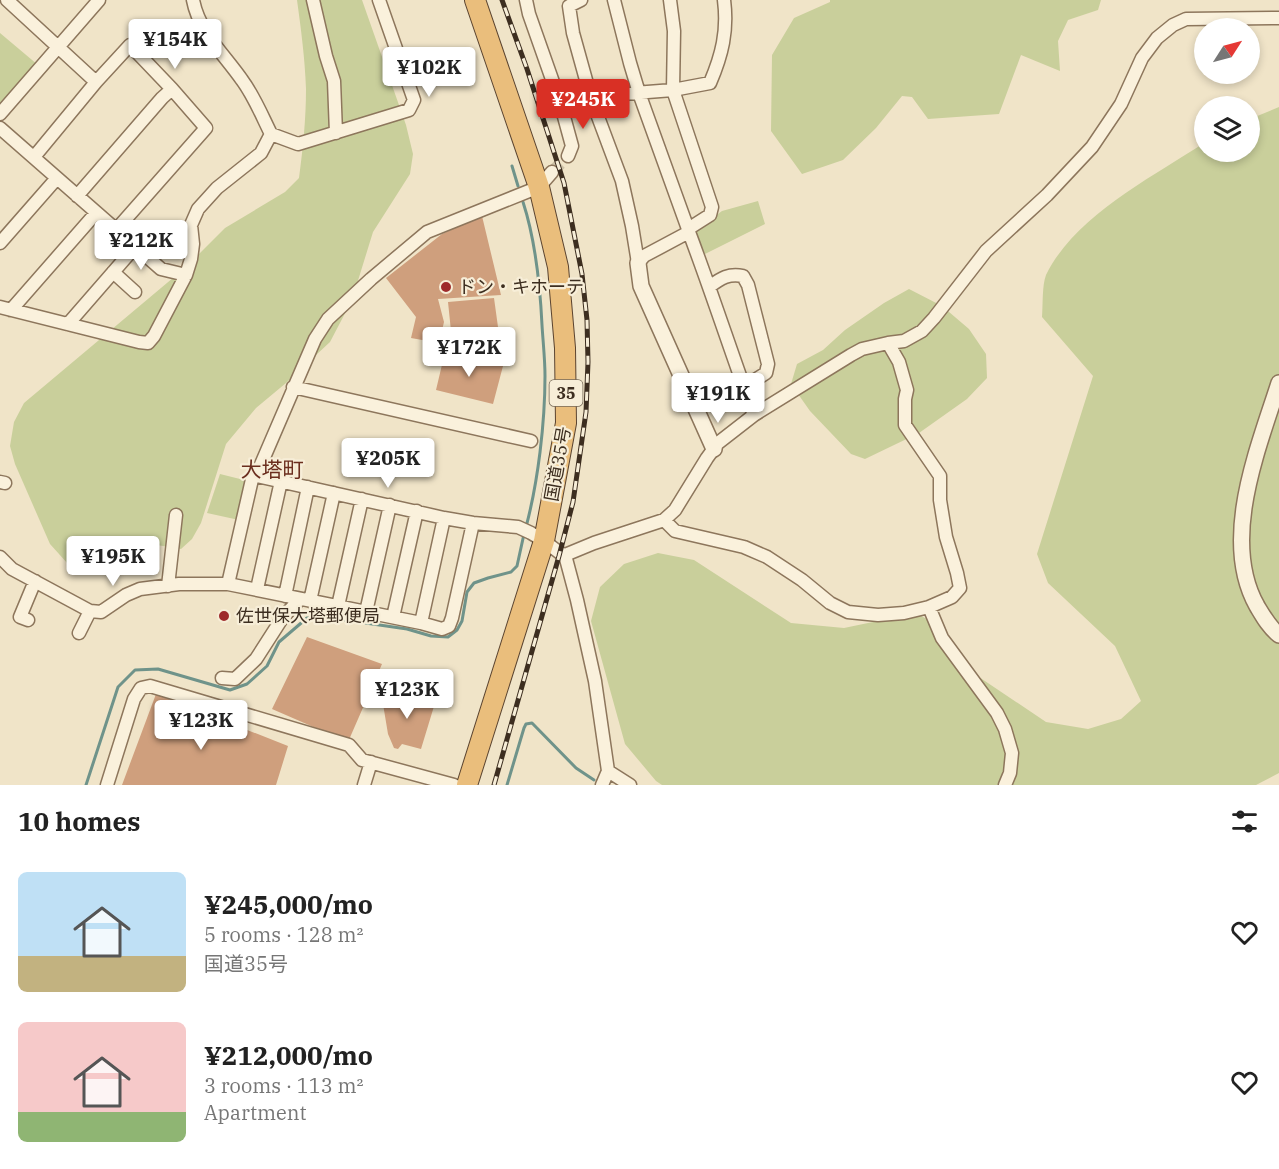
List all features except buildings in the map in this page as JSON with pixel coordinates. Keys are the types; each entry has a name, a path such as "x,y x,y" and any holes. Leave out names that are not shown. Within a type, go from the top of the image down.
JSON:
{"highway":[{"name":"国道35号","path":"467,785 537,537 566,423 566,359 558,267 545,179 475,0"}],"street":[{"path":"7,0 96,82"},
{"path":"0,114 99,0"},
{"path":"193,0 196,13 207,35 244,82 272,134 298,144 409,110 414,100 379,0"},
{"path":"314,0 334,81 336,133"},
{"path":"526,0 572,146 568,156"},
{"path":"581,0 567,3 573,33 591,98 622,181 632,226 641,286 714,449"},
{"path":"614,0 639,93 754,415"},
{"path":"638,263 645,256 710,215 712,207 673,90 674,31 670,0"},
{"path":"560,102 673,90 710,83 718,63 726,25 724,0"},
{"path":"255,476 444,518 518,527 565,555 664,520 675,510 718,443 754,415 862,349 904,341 922,331 986,251 1047,195 1092,147 1120,104 1142,58 1157,38 1173,25 1186,19 1279,18"},
{"path":"33,157 130,45 206,128 116,230"},
{"path":"77,196 172,89"},
{"path":"0,145 4,132 161,269 186,276"},
{"path":"96,213 6,309 148,343 186,276 193,244 191,225 198,209 217,188 261,153 272,134"},
{"path":"0,243 57,178"},
{"path":"228,584 253,475 255,476 315,339 328,319 427,232 545,179"},
{"path":"68,324 135,247"},
{"path":"113,272 135,292"},
{"path":"709,287 718,280 733,274 743,276 748,285 768,364 766,373 744,387"},
{"path":"664,520 675,531 744,548 767,557 815,589 830,603 848,612 904,613 929,607 952,597 960,588 946,537 940,501 940,476 904,425 907,390 899,362 888,343"},
{"path":"1279,383 1256,457 1242,514 1241,537 1246,582 1262,614 1274,631 1279,634"},
{"path":"293,387 531,441"},
{"path":"257,589 281,481"},
{"path":"285,596 308,487"},
{"path":"222,678 235,679 246,670 263,650 283,617 305,600 334,493"},
{"path":"338,606 362,499"},
{"path":"366,612 390,505"},
{"path":"393,617 417,511"},
{"path":"168,586 176,514"},
{"path":"421,623 444,518"},
{"path":"3,564 90,611 100,612 140,589 179,584 228,584 442,628 449,626 452,618 473,523"},
{"path":"565,555 595,681 608,771 602,785"},
{"path":"21,617 35,582"},
{"path":"929,607 942,638 997,713 1005,729 1011,753 1010,773 1005,785"},
{"path":"79,633 90,611"},
{"path":"107,785 134,699 141,688 150,686 349,745 362,760 454,785"},
{"path":"364,785 371,762"},
{"path":"608,771 630,785"}],"green space":[{"path":"297,0 362,0 406,125 413,154 410,174 373,232 352,300 330,342 256,408 226,444 201,523 192,539 181,549 121,539 100,553 83,561 68,564 50,544 15,464 10,446 14,422 24,403 186,267 225,228 285,192 299,178 306,89"},
{"path":"830,0 1101,0 1098,10 1068,20 1058,41 1060,71 1021,55 999,114 928,119 912,97 902,96 876,128 843,160 802,174 771,131 772,55 794,18"},
{"path":"0,33 38,65 0,107"},
{"path":"1279,107 1279,773 1256,785 662,785 656,781 625,744 591,621 600,587 624,564 658,553 694,560 791,623 844,628 916,613 941,627 976,675 1046,722 1088,729 1121,719 1141,701 1115,646 1048,583 1037,554 1093,376 1042,317 1045,279 1059,254 1095,217 1139,184 1194,149 1194,162 1260,162 1260,115"},
{"path":"758,201 765,224 705,254 695,231 722,211"},
{"path":"909,289 942,306 969,329 986,354 987,378 967,399 919,433 865,459 851,454 810,411 791,384 797,364 823,350 845,330"},
{"path":"220,474 248,481 239,520 207,513"}],"waterway":[{"path":"512,166 518,186"},
{"path":"523,202 537,263 545,376 540,452 526,527"},
{"path":"86,785 118,687 135,670 158,669 230,690 247,684 267,666 279,642 307,618 331,618 448,637 457,630 462,621 467,592 474,583 511,572 517,566 524,534"},
{"path":"507,785 524,728 526,724 532,723 576,768 594,780"}],"tunnel":[{"path":"552,172 568,156"}],"railway":[{"path":"494,785 573,502 586,412 588,362 587,320 582,274 564,183 502,0"}],"place":[{"name":"ドン・キホーテ","path":"446,287"},
{"name":"佐世保大塔郵便局","path":"224,616"}],"district":[{"name":"大塔町","path":"272,470"}]}
